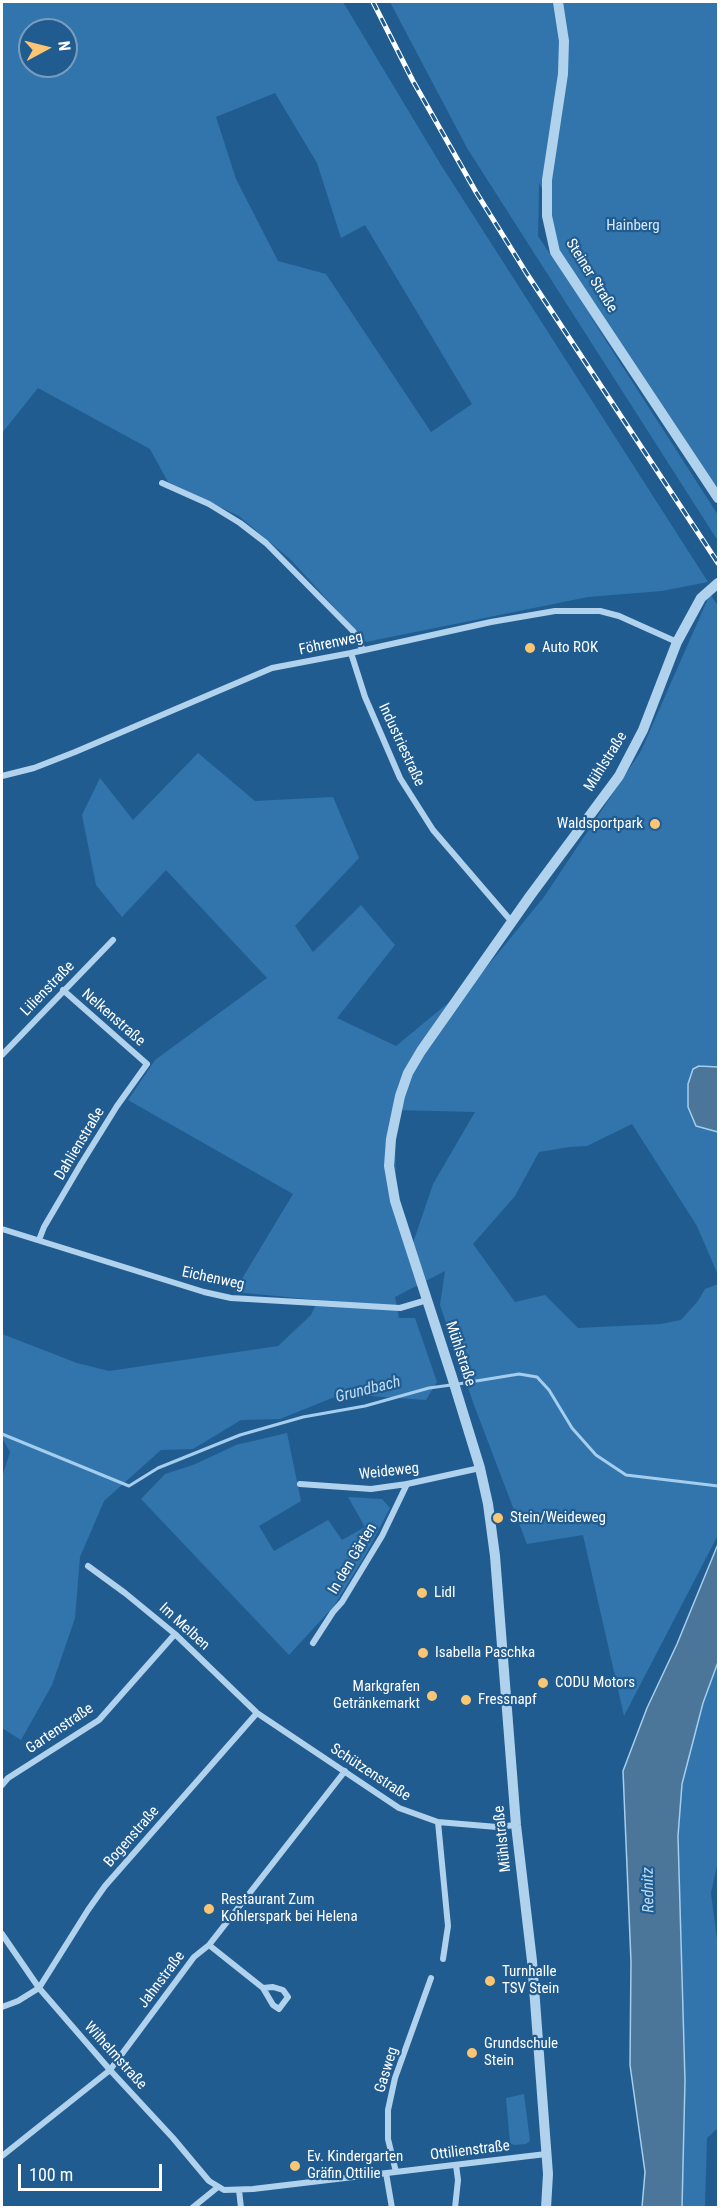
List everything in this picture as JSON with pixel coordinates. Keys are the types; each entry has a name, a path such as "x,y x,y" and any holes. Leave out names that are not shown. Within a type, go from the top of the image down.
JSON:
{"street":[{"name":"Steiner Straße","path":"558,2 564,41 564,74 547,180 547,216 555,252 718,498"},
{"path":"162,483 209,504 240,523 266,543 353,632 363,650"},
{"name":"Mühlstraße","path":"546,2208 548,2183 532,1961 516,1825 495,1556 488,1504 480,1468 453,1380 394,1201 389,1166 391,1139 400,1096 408,1073 421,1050 619,776 643,730 677,642 701,598 718,583"},
{"name":"Föhrenweg","path":"2,776 34,768 65,756 272,668 491,622 555,611 600,611 619,616 677,642"},
{"name":"Industriestraße","path":"351,653 365,697 400,778 432,830 512,922"},
{"name":"Lilienstraße","path":"2,1055 113,940"},
{"name":"Nelkenstraße","path":"63,990 147,1064"},
{"name":"Dahlienstraße","path":"39,1240 44,1227 81,1164 117,1106 147,1064"},
{"name":"Eichenweg","path":"2,1229 204,1292 231,1298 400,1308 427,1300"},
{"name":"Weideweg","path":"300,1484 371,1489 407,1484 480,1468"},
{"name":"In den Gärten","path":"313,1643 342,1602 378,1542 407,1484"},
{"name":"Im Melben","path":"88,1566 175,1634 257,1713"},
{"name":"Gartenstraße","path":"2,1785 8,1778 99,1720 175,1634"},
{"name":"Schützenstraße","path":"257,1713 399,1808 438,1822 497,1827 516,1825"},
{"name":"Bogenstraße","path":"39,1988 105,1886 257,1713"},
{"name":"Jahnstraße","path":"2,2156 110,2070 194,1957 209,1945 345,1771"},
{"path":"438,1822 448,1926 443,1959"},
{"name":"Wilhelmstraße","path":"2,1935 39,1988 209,2181 218,2187"},
{"path":"209,1945 263,1988"},
{"name":"Gasweg","path":"396,2172 388,2139 388,2110 395,2078 431,1978"},
{"path":"2,2007 18,2001 39,1988"},
{"name":"Ottilienstraße","path":"218,2187 230,2191 546,2154"},
{"path":"455,2208 458,2180 456,2165"},
{"path":"386,2173 392,2208"},
{"path":"192,2208 218,2187"},
{"path":"239,2190 241,2208"}],"green space":[{"path":"2,2 343,2 441,165 708,582 662,591 588,597 366,642 291,560 239,516 168,482 150,449 38,388 2,433","holes":["275,93 317,163 341,238 365,225 472,404 431,432 326,274 278,261 236,179 216,117"]},
{"name":"Hainberg","path":"390,2 718,2 718,503 586,310 718,515 718,541 467,148","holes":["539,183 550,204 546,224 550,254 538,236"]},
{"path":"710,594 718,606 718,1067 699,1066 688,1084 688,1107 696,1126 718,1132 718,1275 697,1226 632,1124 587,1146 539,1152 515,1196 473,1244 515,1302 545,1295 578,1328 661,1324 681,1320 698,1301 705,1289 718,1284 718,1535 624,1716 583,1535 527,1544 474,1405 440,1305 445,1271 395,1297 399,1318 415,1318 437,1382 426,1400 342,1394 280,1419 241,1420 193,1449 161,1450 104,1501 80,1557 75,1618 52,1685 21,1740 2,1728 2,1477 10,1452 2,1438 2,1334 77,1363 109,1371 278,1346 311,1315 318,1300 234,1292 293,1194 128,1100 155,1060 267,978 166,870 122,917 96,885 82,815 100,778 133,820 198,753 255,801 333,797 359,858 295,926 313,952 361,905 395,945 337,1018 396,1046 476,980 544,897 641,751","holes":["395,1110 475,1112 433,1184 413,1243 396,1198"]},
{"path":"287,1433 301,1501 259,1526 274,1551 328,1520 342,1540 365,1527 348,1497 382,1499 390,1508 366,1554 334,1606 289,1655 141,1499 165,1474 193,1465 236,1445"},
{"path":"718,1662 718,1861 711,1893 718,1947 718,2128 707,2138 705,2207 682,2207 685,2081 678,1836 682,1784 703,1703"},
{"path":"524,2094 530,2141 526,2144 514,2145 510,2143 506,2098"}],"water":[{"path":"699,1066 718,1067 718,1132 696,1126 688,1107 688,1084 693,1069"},
{"name":"Rednitz","path":"718,1544 718,1662 703,1703 682,1784 678,1836 685,2081 682,2207 642,2207 645,2172 630,2065 631,1962 623,1771 647,1708 677,1644"}],"waterway":[{"name":"Grundbach","path":"458,1384 519,1374 537,1377 549,1390 572,1428 596,1455 626,1475 718,1486"},
{"name":"Grundbach","path":"2,1434 129,1486 158,1468 240,1435 303,1417 365,1406 429,1388 451,1385"}],"railway":[{"path":"373,2 413,81 476,192 527,274 718,563"}],"place":[{"name":"Auto ROK","path":"530,648"},
{"name":"Waldsportpark","path":"655,824"},
{"name":"Stein/Weideweg","path":"498,1518"},
{"name":"Lidl","path":"422,1593"},
{"name":"Isabella Paschka","path":"423,1653"},
{"name":"CODU Motors","path":"543,1683"},
{"name":"Markgrafen Getränkemarkt","path":"432,1696"},
{"name":"Fressnapf","path":"466,1700"},
{"name":"Restaurant Zum Kohlerspark bei Helena","path":"209,1909"},
{"name":"Turnhalle TSV Stein","path":"490,1981"},
{"name":"Grundschule Stein","path":"472,2053"},
{"name":"Ev. Kindergarten Gräfin Ottilie","path":"295,2166"}]}
